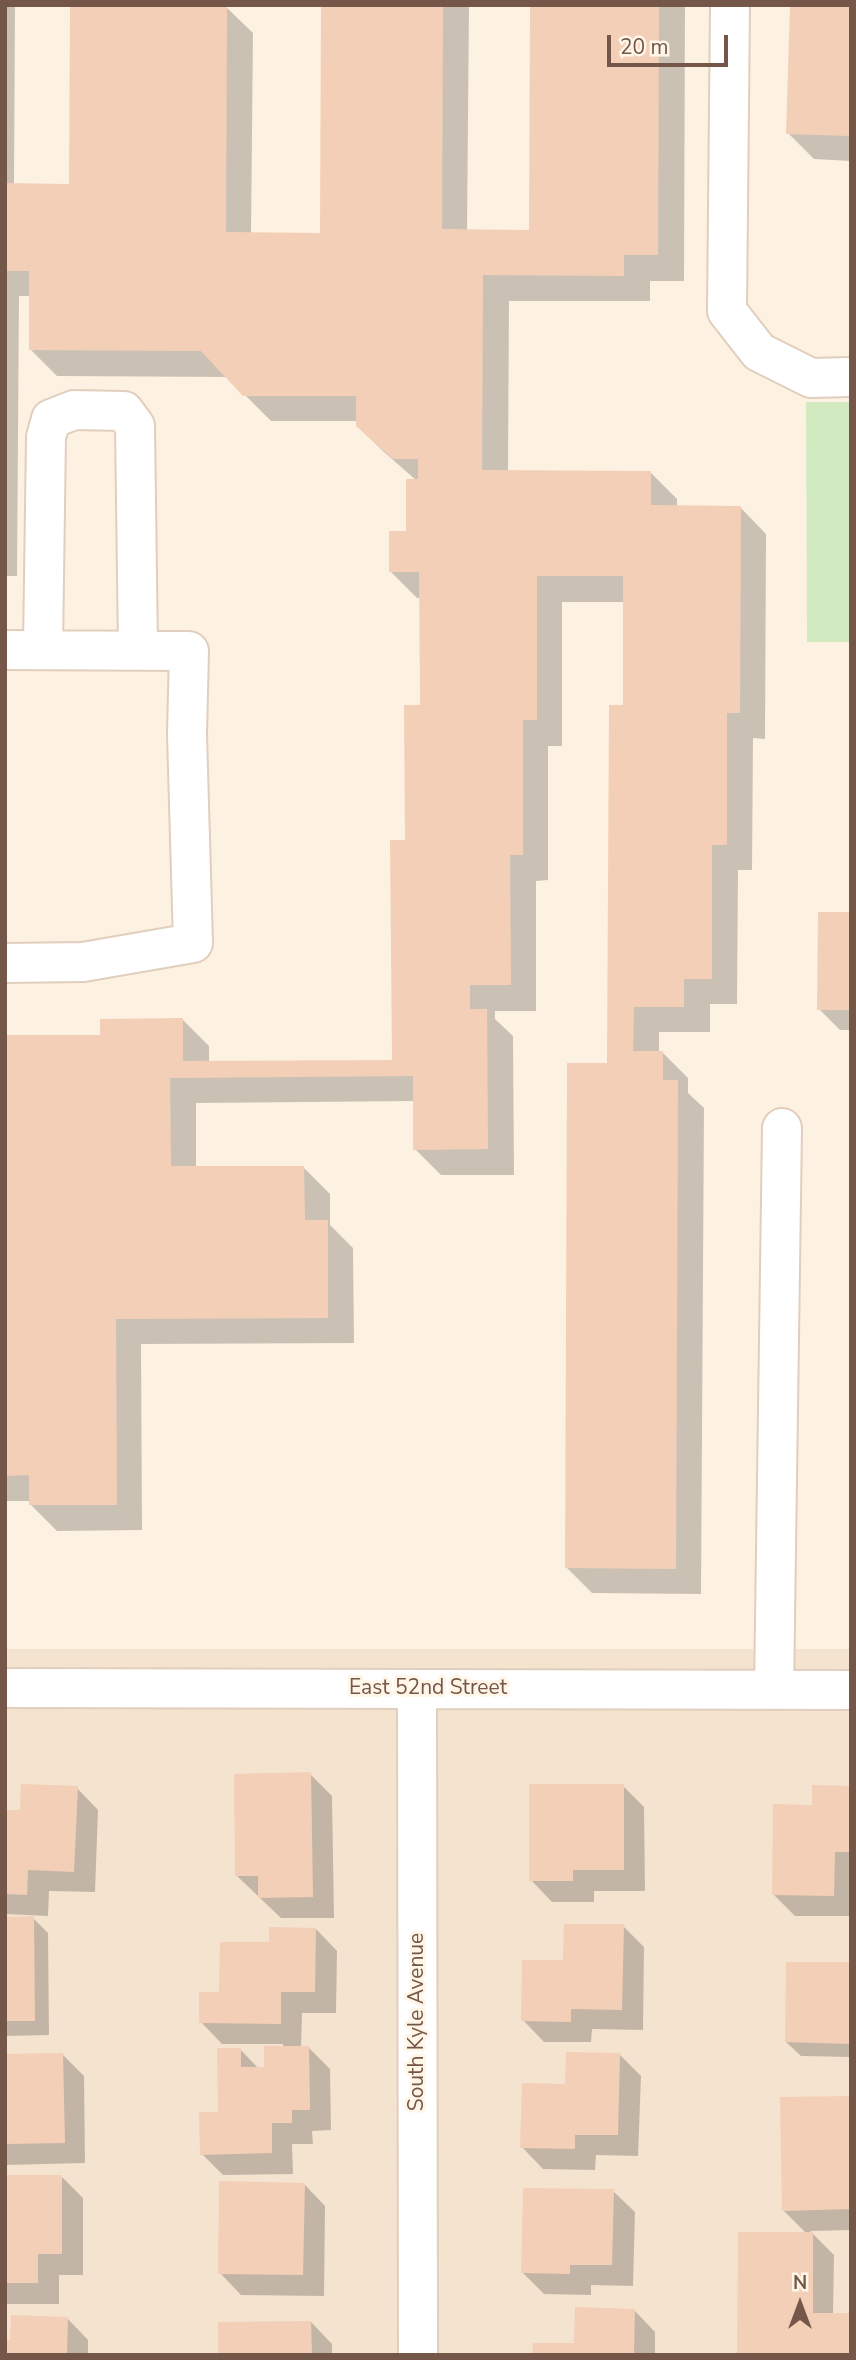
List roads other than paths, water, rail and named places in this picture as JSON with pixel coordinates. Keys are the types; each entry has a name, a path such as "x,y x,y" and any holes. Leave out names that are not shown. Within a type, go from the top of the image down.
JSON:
{"street":[{"path":"730,5 727,311 759,352 811,379 851,377"},
{"path":"43,649 46,437 51,419 74,410 124,411 135,426 138,650"},
{"path":"5,650 189,651 187,734 193,943 83,962 5,963"},
{"path":"775,1690 782,1128"},
{"name":"East 52nd Street","path":"5,1688 851,1690"},
{"name":"South Kyle Avenue","path":"417,1689 418,2355"}]}
